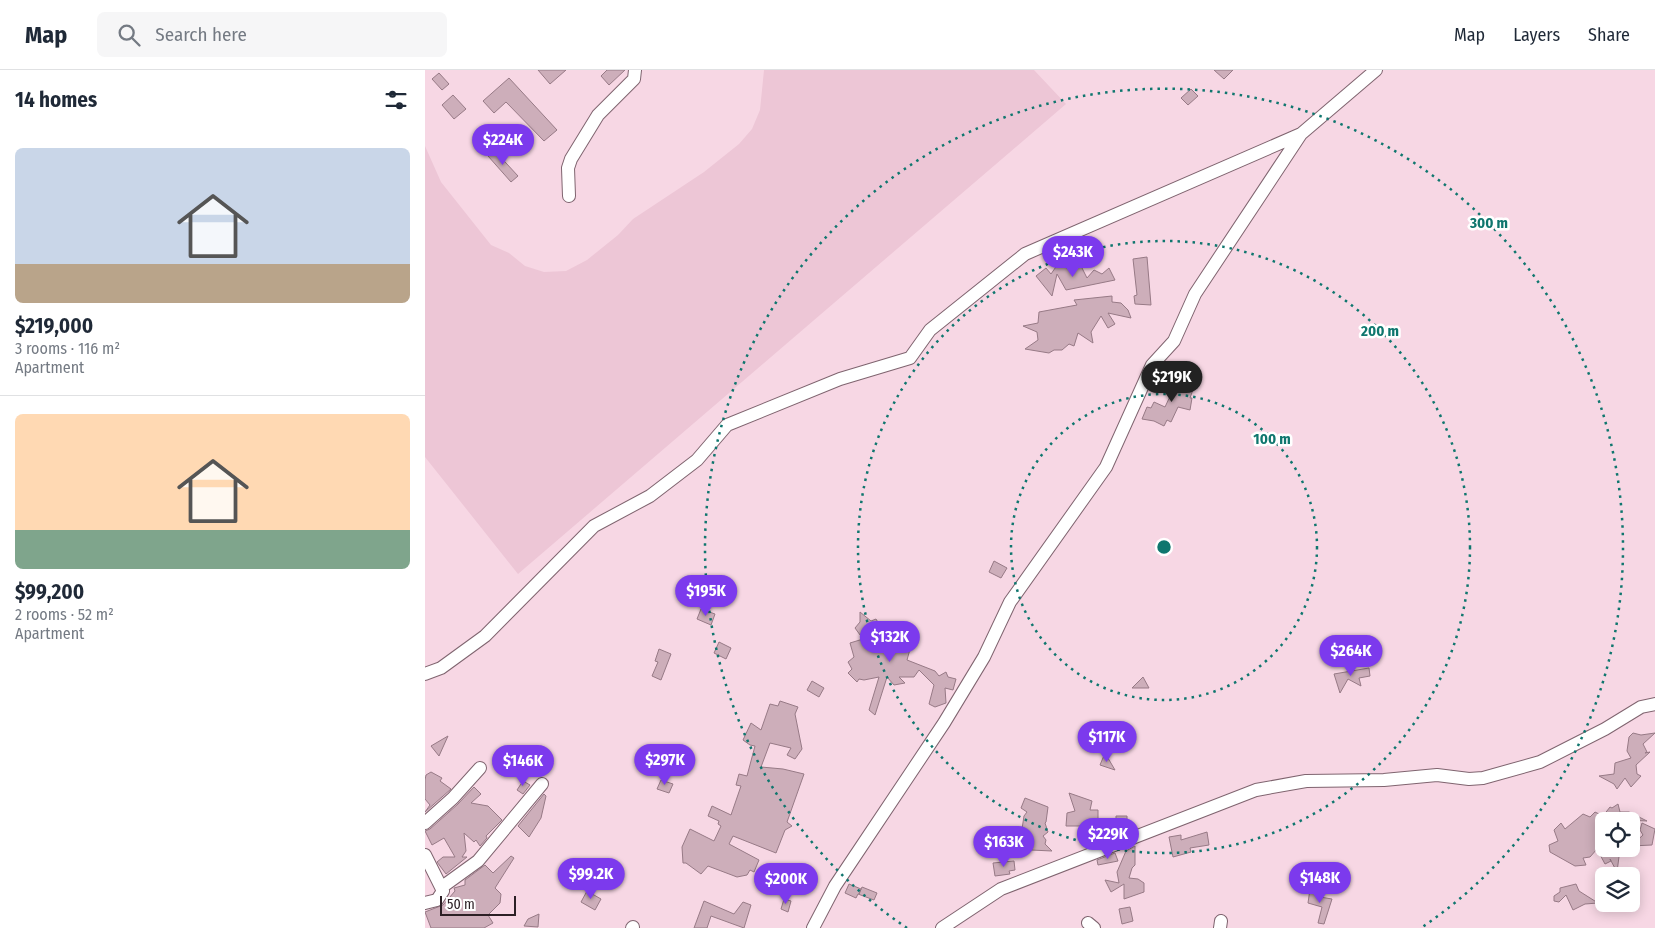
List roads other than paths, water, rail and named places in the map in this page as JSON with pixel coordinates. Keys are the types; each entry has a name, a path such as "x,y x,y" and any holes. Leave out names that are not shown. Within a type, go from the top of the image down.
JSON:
{"street":[{"path":"569,196 568,168 571,159 598,115 634,79 635,70"},
{"path":"813,928 835,886 944,723 985,657 1010,602 1106,467 1152,365 1174,341 1195,294 1301,134 1376,70"},
{"path":"425,674 441,668 485,636 594,526 650,496 697,460 727,425 840,379 911,358 930,330 1025,254 1301,134"},
{"path":"942,928 1001,889 1256,790 1306,781 1383,780 1437,775 1469,779 1483,778 1540,762 1605,729 1641,707 1655,704"},
{"path":"425,823 453,798 481,768"},
{"path":"441,887 478,861 542,784"},
{"path":"425,855 443,890 437,900 425,903"}]}
